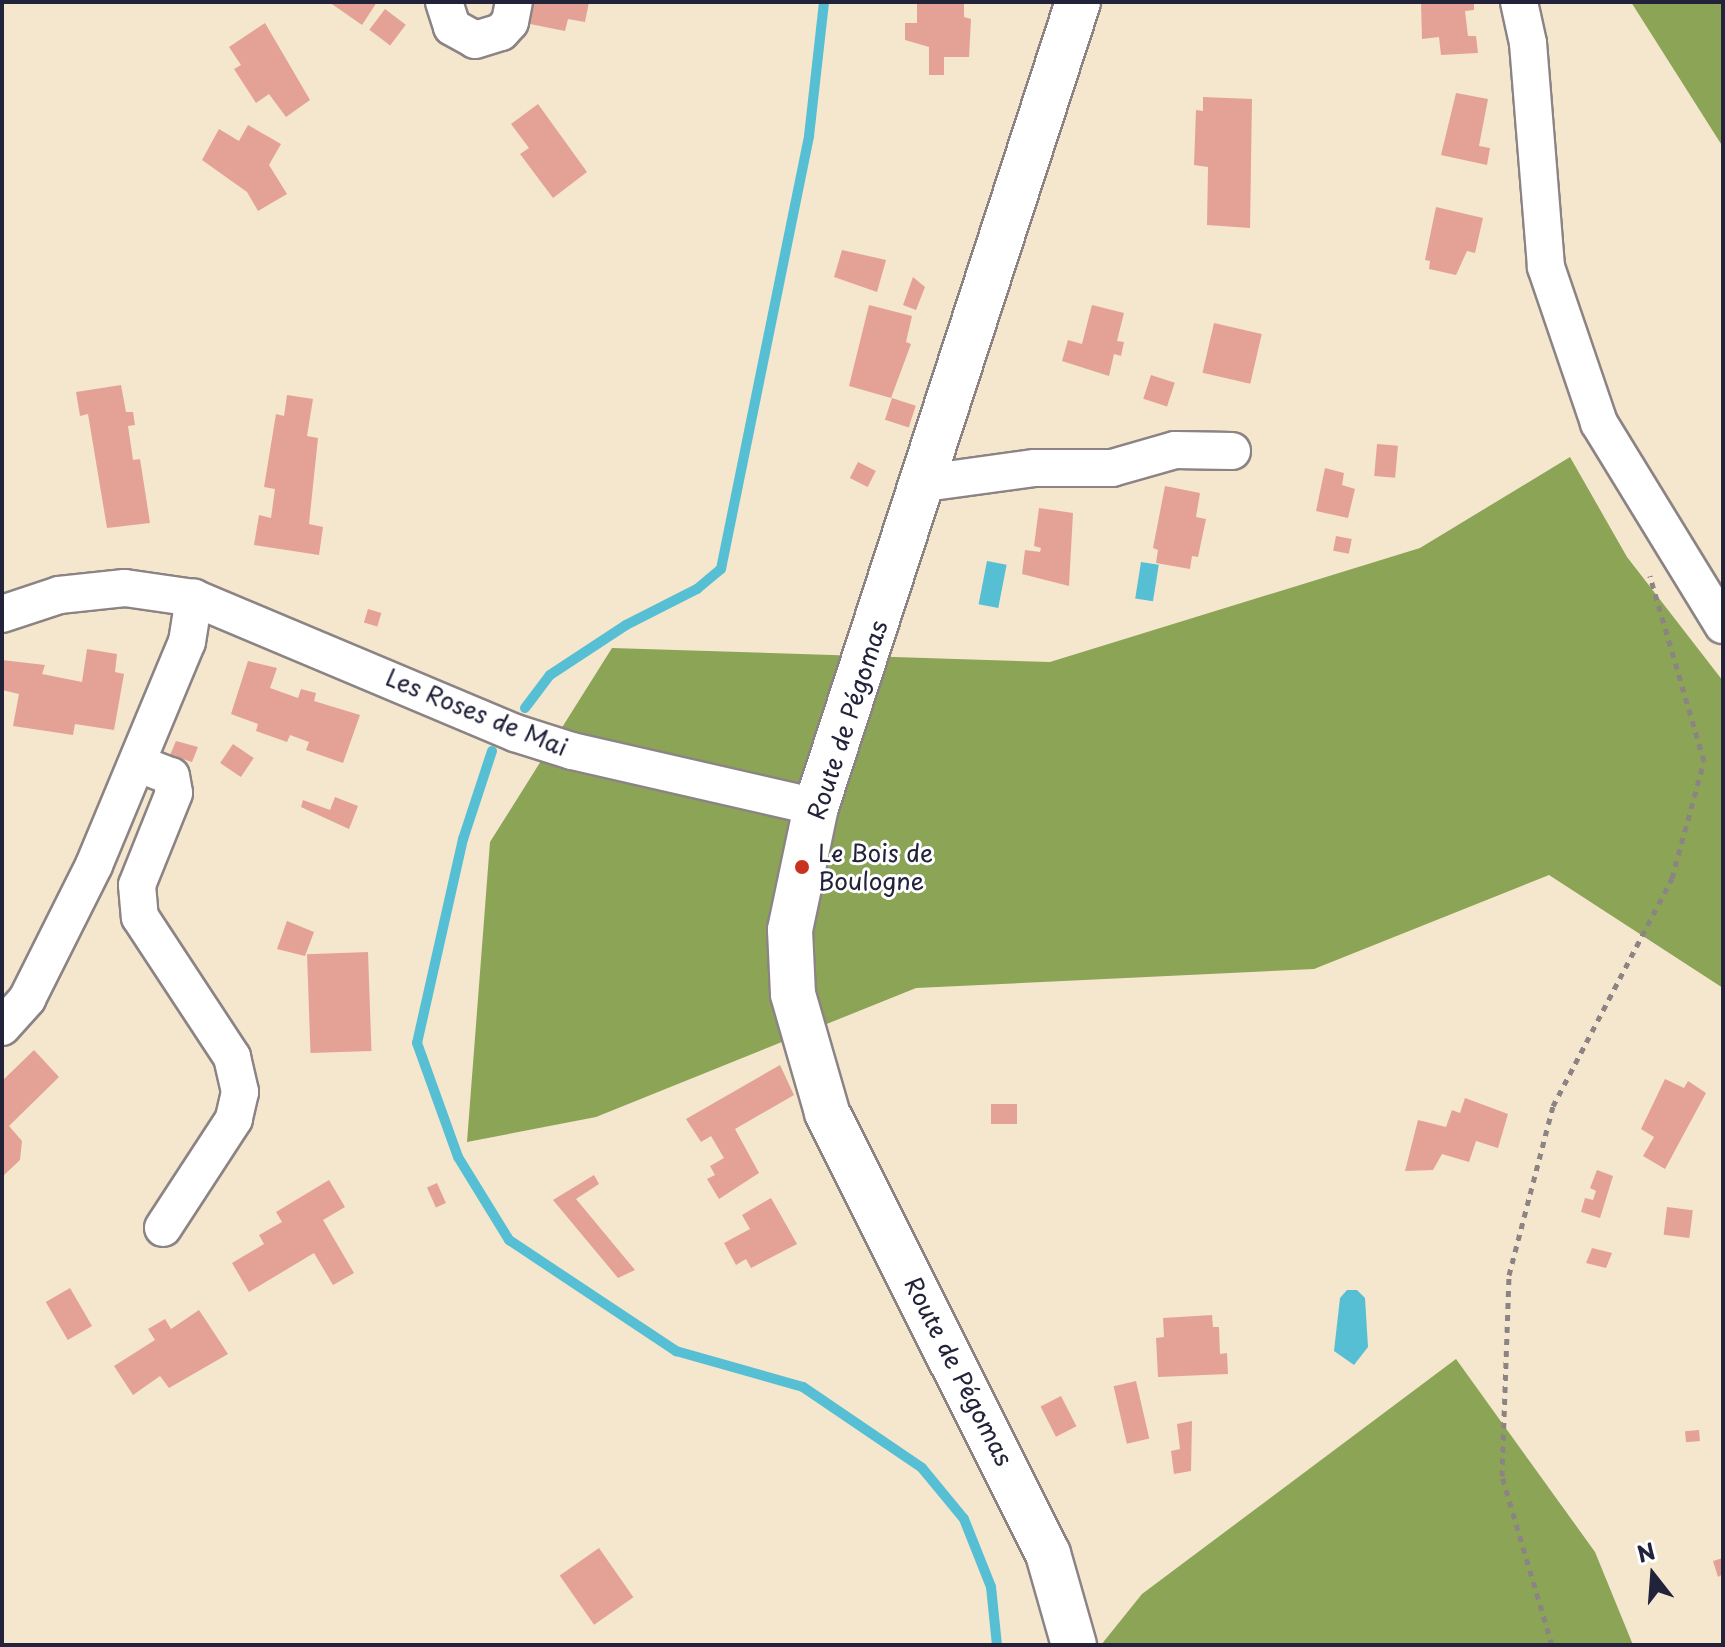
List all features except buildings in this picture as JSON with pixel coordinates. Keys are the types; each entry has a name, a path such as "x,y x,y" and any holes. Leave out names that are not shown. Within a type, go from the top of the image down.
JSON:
{"main road":[{"name":"Route de Pégomas","path":"1074,1645 1048,1554 827,1112 793,994 790,930 816,807 925,483 1078,2"}],"street":[{"path":"444,2 452,27 475,40 501,32 510,22 514,2"},
{"path":"1519,2 1528,43 1546,267 1599,423 1723,625"},
{"path":"925,483 1035,468 1112,468 1175,450 1232,451"},
{"name":"Les Roses de Mai","path":"2,614 59,595 125,588 194,598 515,733 572,751 816,807"},
{"path":"2,1027 27,999 139,764 187,642 194,598"},
{"path":"139,764 171,776 174,793 137,885 140,917 232,1057 240,1092 234,1119 163,1228"}],"path":[{"path":"1552,1645 1502,1476 1509,1275 1553,1106 1672,878 1704,761 1647,567"}],"green space":[{"path":"1631,2 1723,2 1723,147"},
{"path":"1570,457 1627,557 1723,681 1723,988 1549,875 1314,969 916,988 596,1117 467,1142 490,842 612,648 1050,662 1420,548"},
{"path":"1456,1359 1595,1552 1633,1645 1101,1645 1142,1594"}],"water":[{"path":"987,561 1007,565 998,608 979,604"},
{"path":"1141,562 1159,565 1153,601 1135,599"},
{"path":"1347,1290 1357,1290 1365,1298 1368,1347 1354,1365 1334,1351 1340,1298"}],"waterway":[{"path":"525,708 550,675 626,625 697,589 721,569 809,136 824,2"},
{"path":"492,751 463,839 417,1043 458,1157 509,1240 676,1351 803,1387 922,1468 964,1519 991,1587 997,1645"}],"place":[{"name":"Le Bois de Boulogne","path":"802,867"}]}
